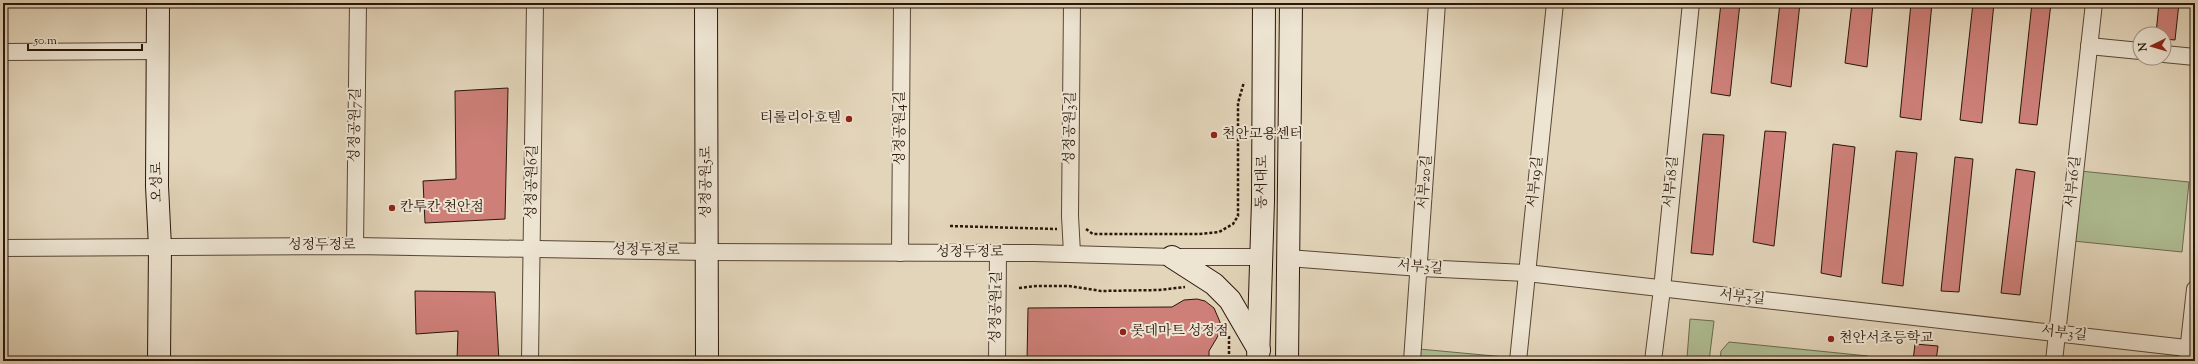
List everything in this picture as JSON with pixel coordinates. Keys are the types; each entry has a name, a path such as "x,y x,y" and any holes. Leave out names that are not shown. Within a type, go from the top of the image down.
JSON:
{"street":[{"name":"오성로","path":"158,3 157,186 160,247 159,361"},
{"name":"성정공원7길","path":"355,246 358,3"},
{"name":"성정공원6길","path":"530,361 535,3"},
{"name":"성정공원5로","path":"706,3 707,361"},
{"name":"성정공원4길","path":"900,253 902,3"},
{"name":"성정공원3길","path":"1072,3 1070,216 1072,254"},
{"name":"동서대로","path":"1259,355 1262,257 1264,3"},
{"name":"동서대로","path":"1287,361 1291,3"},
{"name":"서부20길","path":"1412,361 1420,268 1437,3"},
{"name":"서부19길","path":"1518,361 1554,3"},
{"name":"서부16길","path":"2054,361 2094,3"},
{"name":"서부18길","path":"1653,361 1662,289 1688,4"},
{"path":"2089,46 2132,50"},
{"path":"3,52 158,51"},
{"path":"2172,55 2195,57"},
{"name":"성정두정로","path":"3,248 355,246 707,252 1072,254 1288,258"},
{"name":"성정공원1길","path":"997,361 998,254"},
{"path":"1172,257 1214,284 1230,300 1259,355"},
{"name":"서부3길","path":"1288,258 1420,268 1527,273 2057,333 2190,353"},
{"path":"2190,353 2195,289"}],"path":[{"path":"1093,234 1200,234 1219,232 1233,224 1238,216 1238,103 1246,74"},
{"path":"950,226 1057,229 1059,226"},
{"path":"1019,288 1036,286 1069,286 1101,291 1189,287"},
{"path":"1229,334 1229,361"}],"green space":[{"path":"2080,171 2189,182 2182,252 2073,241"},
{"path":"1690,319 1714,321 1709,361 1687,358"},
{"path":"1729,342 1868,356 1872,361 1720,361 1721,351"},
{"path":"1419,349 1505,357 1505,361 1418,361"}],"building":[{"path":"1721,3 1740,3 1730,96 1711,93"},
{"path":"1780,3 1800,3 1791,87 1771,83"},
{"path":"1852,3 1873,3 1867,67 1845,63"},
{"path":"1911,3 1932,3 1921,120 1900,117"},
{"path":"1973,3 1994,3 1982,123 1960,120"},
{"path":"2032,3 2051,3 2037,125 2019,123"},
{"path":"2159,3 2179,3 2175,40 2172,40 2172,26 2157,26"},
{"path":"508,88 505,219 425,223 423,181 456,179 455,91"},
{"path":"1765,131 1786,132 1774,246 1753,242"},
{"path":"1703,134 1724,135 1713,255 1691,253"},
{"path":"1833,144 1855,147 1841,277 1821,273"},
{"path":"1896,151 1917,153 1903,286 1882,283"},
{"path":"1955,157 1973,159 1959,292 1941,291"},
{"path":"2016,169 2035,172 2020,295 2001,293"},
{"path":"415,291 495,292 499,361 457,361 458,331 416,334"},
{"name":"롯데마트 성정점","path":"1197,299 1205,301 1214,308 1220,322 1218,336 1209,351 1209,361 1027,361 1028,308 1172,307 1184,300"},
{"path":"1915,344 1938,346 1936,361 1913,361"}],"place":[{"name":"티롤리아호텔","path":"849,119"},
{"name":"천안고용센터","path":"1214,135"},
{"name":"칸투칸 천안점","path":"392,208"},
{"name":"롯데마트 성정점","path":"1123,332"},
{"name":"천안서초등학교","path":"1831,339"}]}
